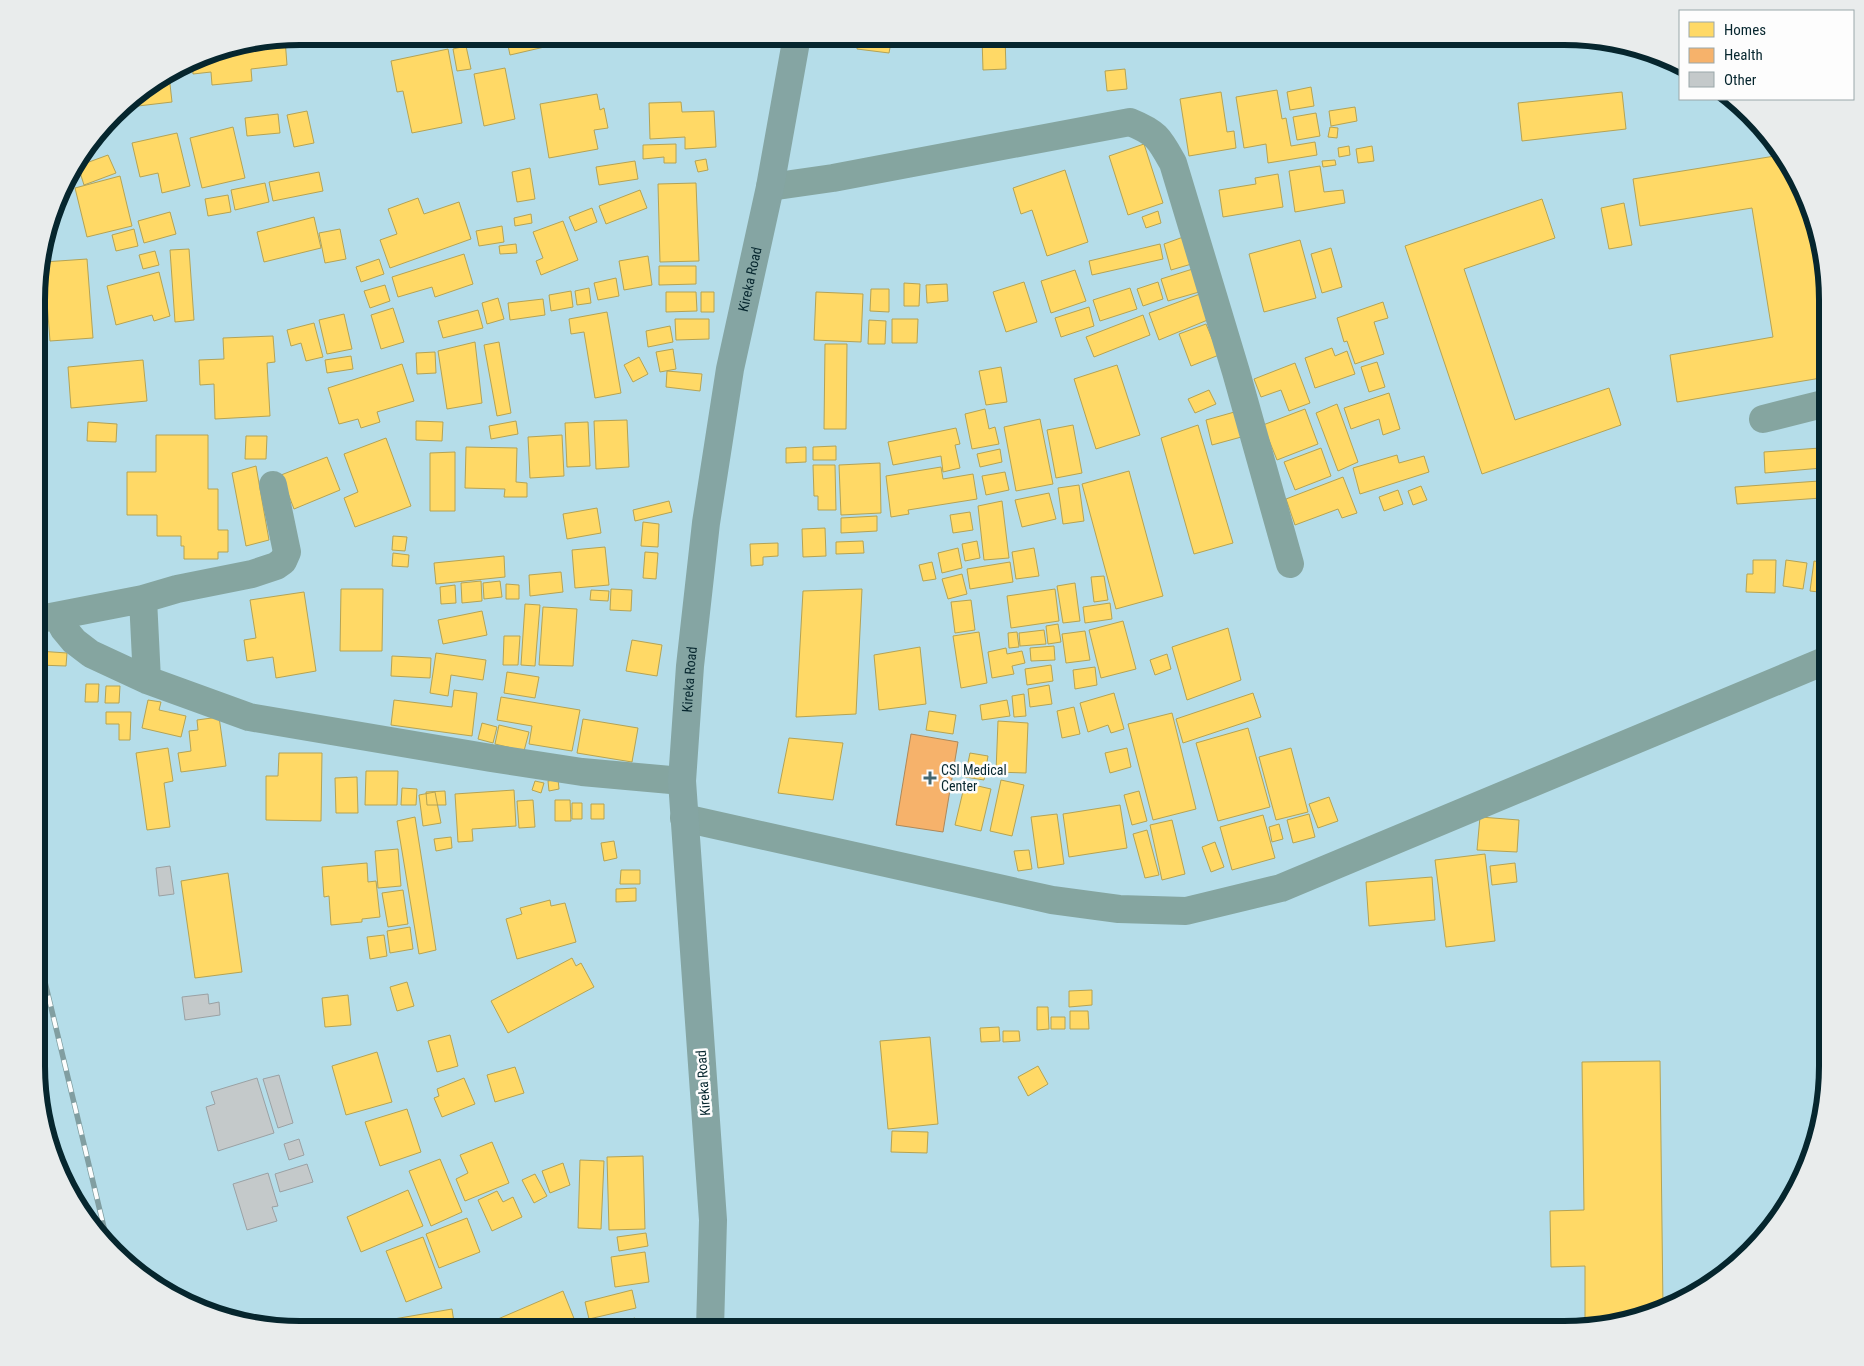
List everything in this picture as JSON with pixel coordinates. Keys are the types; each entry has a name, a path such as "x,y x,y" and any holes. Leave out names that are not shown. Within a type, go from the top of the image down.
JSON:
{"main road":[{"name":"Kireka Road","path":"710,1321 713,1220 682,781 690,666 706,523 730,369 770,186 795,45"}],"street":[{"path":"770,186 832,178 1130,122 1149,130 1161,142 1173,163 1236,372 1290,564"},
{"path":"1763,419 1819,405"},
{"path":"48,618 143,600 177,590 252,574 276,566 283,561 287,552 273,485"},
{"path":"143,600 147,680"},
{"path":"48,618 64,629 74,641 91,654 147,680 249,717 582,772 682,781"},
{"path":"684,818 1052,900 1119,909 1186,911 1281,888 1819,663"}],"building: Homes":[{"path":"508,45 553,45 510,55"},
{"path":"857,45 890,45 889,53 857,49"},
{"path":"982,45 1005,45 1006,69 983,70"},
{"path":"286,46 287,65 251,69 252,81 212,85 211,72 193,74 193,69 234,54 267,47"},
{"path":"466,46 471,69 457,71 453,49"},
{"path":"448,49 462,123 412,133 403,91 397,92 391,61"},
{"path":"505,68 515,119 484,126 474,74"},
{"path":"1125,69 1127,89 1107,91 1105,71"},
{"path":"170,81 172,102 134,106"},
{"path":"1311,87 1314,106 1290,110 1287,92"},
{"path":"1277,90 1282,119 1286,118 1291,146 1315,142 1317,155 1268,163 1266,144 1244,148 1236,97"},
{"path":"1221,92 1227,132 1234,131 1236,148 1189,156 1180,99"},
{"path":"1622,92 1626,129 1522,141 1518,103"},
{"path":"597,94 600,110 604,108 608,128 594,130 598,149 549,158 540,104"},
{"path":"681,102 682,112 714,111 716,147 685,149 685,137 650,139 649,103"},
{"path":"1355,107 1357,121 1331,126 1329,111"},
{"path":"307,111 314,143 294,147 287,115"},
{"path":"1316,113 1320,136 1297,140 1293,117"},
{"path":"278,114 280,133 247,136 245,118"},
{"path":"233,127 245,178 202,188 190,138"},
{"path":"1330,127 1338,128 1337,138 1328,137"},
{"path":"177,133 190,186 162,193 158,173 140,177 132,143"},
{"path":"676,144 676,163 664,163 664,157 643,159 643,145"},
{"path":"1144,144 1163,203 1128,215 1109,156"},
{"path":"1349,146 1350,155 1339,157 1338,148"},
{"path":"1372,146 1374,161 1358,163 1356,149"},
{"path":"108,155 116,173 84,185 80,172 85,164"},
{"path":"1775,156 1800,203 1814,250 1819,300 1819,378 1677,402 1670,355 1773,337 1752,208 1640,226 1633,179"},
{"path":"706,159 708,170 698,172 695,161"},
{"path":"1335,160 1336,165 1323,167 1322,161"},
{"path":"635,161 638,179 599,185 596,167"},
{"path":"1320,166 1324,192 1343,190 1345,203 1295,212 1289,171"},
{"path":"530,168 535,199 517,202 512,172"},
{"path":"1065,170 1088,242 1047,256 1032,210 1021,214 1013,188"},
{"path":"319,172 323,191 273,201 269,182"},
{"path":"1278,174 1283,207 1223,217 1219,190 1256,184 1255,178"},
{"path":"120,176 132,226 87,237 75,188"},
{"path":"265,183 269,202 235,210 231,190"},
{"path":"696,183 699,261 660,262 658,184"},
{"path":"640,190 647,208 606,224 599,206"},
{"path":"228,195 231,212 208,216 205,199"},
{"path":"418,198 424,214 459,202 471,239 390,268 380,240 397,234 388,209"},
{"path":"1542,199 1555,238 1464,269 1515,420 1609,388 1621,425 1482,474 1405,246"},
{"path":"1624,203 1632,245 1609,249 1601,208"},
{"path":"592,208 597,222 575,231 569,217"},
{"path":"1158,211 1161,223 1146,228 1142,217"},
{"path":"170,212 176,234 144,243 138,221"},
{"path":"531,214 532,223 515,226 514,218"},
{"path":"314,217 321,248 264,262 257,232"},
{"path":"563,221 578,260 541,275 536,261 543,258 533,232"},
{"path":"502,226 504,242 479,246 476,231"},
{"path":"134,229 138,246 116,251 112,235"},
{"path":"340,229 346,259 325,263 319,233"},
{"path":"1186,236 1195,263 1171,270 1164,244"},
{"path":"1300,240 1316,298 1264,312 1249,254"},
{"path":"516,244 517,253 500,254 499,246"},
{"path":"1160,244 1163,259 1092,275 1089,261"},
{"path":"1331,248 1342,287 1322,293 1311,254"},
{"path":"189,249 194,320 175,322 170,250"},
{"path":"155,251 159,265 143,269 139,255"},
{"path":"464,254 473,284 435,297 432,287 398,297 392,277"},
{"path":"648,256 652,285 624,290 619,261"},
{"path":"87,259 93,338 50,341 46,286 48,262"},
{"path":"379,259 384,274 361,282 356,267"},
{"path":"659,266 696,266 696,284 659,285"},
{"path":"1199,267 1206,290 1168,301 1161,279"},
{"path":"1075,270 1086,301 1051,313 1041,281"},
{"path":"159,272 170,316 154,321 152,315 116,325 107,286"},
{"path":"616,278 619,296 598,300 594,283"},
{"path":"1024,282 1037,322 1006,332 993,292"},
{"path":"1158,282 1163,299 1143,306 1137,289"},
{"path":"904,283 920,284 919,306 904,306"},
{"path":"947,284 948,301 927,303 926,285"},
{"path":"385,285 390,301 370,308 364,291"},
{"path":"589,288 591,303 577,305 575,291"},
{"path":"1130,288 1137,309 1100,321 1093,300"},
{"path":"871,289 889,289 889,312 870,311"},
{"path":"571,291 573,307 551,311 549,295"},
{"path":"666,292 696,292 697,311 666,312"},
{"path":"701,292 714,292 714,312 701,312"},
{"path":"816,292 863,294 861,342 814,340"},
{"path":"1200,294 1210,319 1159,340 1149,313"},
{"path":"498,298 504,319 487,324 482,303"},
{"path":"543,299 545,315 510,320 508,303"},
{"path":"1383,302 1388,318 1374,322 1384,354 1355,364 1347,341 1344,342 1337,318"},
{"path":"1089,307 1094,326 1061,337 1055,318"},
{"path":"393,308 404,342 381,349 371,315"},
{"path":"478,310 483,328 443,338 438,321"},
{"path":"607,312 621,393 595,398 584,332 571,334 569,319"},
{"path":"344,314 352,349 327,354 319,320"},
{"path":"1143,315 1150,335 1094,357 1086,337"},
{"path":"675,319 709,319 709,339 676,340"},
{"path":"892,319 918,319 917,343 892,343"},
{"path":"869,320 886,321 885,344 868,344"},
{"path":"314,323 323,357 306,361 301,343 291,346 287,330"},
{"path":"1206,324 1219,355 1191,366 1179,334"},
{"path":"670,326 673,342 648,347 646,331"},
{"path":"273,336 275,362 267,363 270,416 215,419 214,384 200,385 199,360 224,359 223,338"},
{"path":"475,342 482,403 447,409 438,351"},
{"path":"499,342 511,413 497,416 484,345"},
{"path":"825,344 847,344 846,429 824,429"},
{"path":"1332,348 1335,356 1347,351 1355,374 1315,388 1305,358"},
{"path":"673,349 676,369 660,372 656,352"},
{"path":"435,352 436,373 417,374 416,353"},
{"path":"351,356 353,369 327,373 325,360"},
{"path":"639,357 648,374 633,382 624,365"},
{"path":"143,360 147,401 71,408 68,367"},
{"path":"1377,362 1385,387 1369,392 1361,367"},
{"path":"1295,363 1310,403 1289,411 1281,390 1261,397 1254,379"},
{"path":"402,364 414,401 377,412 380,422 361,428 358,419 339,424 328,388"},
{"path":"1117,365 1140,435 1096,449 1074,379"},
{"path":"1001,367 1007,402 986,405 979,371"},
{"path":"667,371 702,374 700,391 666,387"},
{"path":"1209,390 1216,404 1195,413 1188,399"},
{"path":"1389,393 1400,429 1383,435 1379,419 1351,429 1344,408"},
{"path":"1337,404 1358,462 1338,471 1316,413"},
{"path":"985,409 989,429 995,427 999,444 972,449 965,414"},
{"path":"1305,409 1318,444 1277,460 1263,425"},
{"path":"1238,411 1245,436 1212,445 1206,420"},
{"path":"1040,419 1053,484 1016,491 1004,427"},
{"path":"627,420 629,467 596,469 594,421"},
{"path":"416,421 443,422 442,441 416,440"},
{"path":"516,421 518,434 491,439 489,426"},
{"path":"88,422 117,424 116,442 87,441"},
{"path":"588,422 590,466 567,467 565,423"},
{"path":"1073,425 1082,473 1056,478 1047,430"},
{"path":"1198,425 1233,543 1194,554 1161,438"},
{"path":"956,428 960,444 955,445 960,468 943,472 941,456 893,465 888,442"},
{"path":"156,435 208,435 208,489 218,489 218,530 228,530 228,552 218,552 218,559 184,559 184,546 181,546 181,536 157,536 157,515 127,515 127,472 156,472"},
{"path":"562,435 564,476 530,478 528,437"},
{"path":"246,436 267,436 266,459 245,459"},
{"path":"386,438 411,506 355,527 344,498 358,492 344,454"},
{"path":"836,446 836,460 813,460 813,447"},
{"path":"466,447 517,448 516,482 527,483 527,497 504,497 505,489 465,488"},
{"path":"806,447 806,462 786,463 786,448"},
{"path":"1321,448 1331,476 1295,490 1284,462"},
{"path":"1819,448 1819,468 1765,473 1764,452"},
{"path":"1000,449 1002,462 980,467 977,454"},
{"path":"455,452 455,511 430,511 430,453"},
{"path":"1397,455 1399,463 1424,456 1429,472 1360,494 1353,468"},
{"path":"327,457 340,490 294,509 281,475"},
{"path":"880,463 881,513 841,515 839,465"},
{"path":"813,465 835,465 836,510 818,510 818,496 814,496"},
{"path":"256,466 269,540 246,546 232,473"},
{"path":"941,467 943,479 973,474 977,499 908,510 909,514 891,517 886,476"},
{"path":"1129,471 1163,596 1116,609 1082,484"},
{"path":"1005,472 1009,490 986,495 982,476"},
{"path":"1343,477 1357,513 1342,518 1338,509 1295,525 1286,499"},
{"path":"1819,481 1819,498 1737,504 1735,487"},
{"path":"1079,485 1084,521 1063,524 1058,488"},
{"path":"1421,486 1427,500 1413,505 1408,491"},
{"path":"1398,490 1403,504 1384,511 1379,497"},
{"path":"1049,493 1056,519 1022,527 1015,500"},
{"path":"669,501 672,512 635,521 633,510"},
{"path":"1002,501 1009,558 984,560 978,506"},
{"path":"597,508 601,533 567,539 563,514"},
{"path":"970,512 973,530 953,533 950,515"},
{"path":"877,516 877,531 841,533 841,518"},
{"path":"643,522 659,524 658,547 641,546"},
{"path":"825,528 826,556 803,557 802,529"},
{"path":"393,536 407,537 405,551 392,550"},
{"path":"863,541 864,553 836,554 836,542"},
{"path":"977,541 980,558 965,561 962,544"},
{"path":"778,543 778,556 763,557 763,565 751,566 750,544"},
{"path":"605,547 609,585 575,588 572,550"},
{"path":"958,548 962,568 942,573 938,553"},
{"path":"1034,548 1039,576 1016,579 1012,552"},
{"path":"645,552 658,553 656,579 643,578"},
{"path":"393,553 409,555 408,567 392,566"},
{"path":"504,556 505,577 436,584 434,563"},
{"path":"1753,560 1776,560 1775,593 1746,592 1747,574 1753,574"},
{"path":"1786,560 1807,563 1803,589 1783,586"},
{"path":"1814,561 1819,562 1819,592 1810,591"},
{"path":"932,562 936,579 923,581 919,565"},
{"path":"1010,562 1013,582 970,589 967,569"},
{"path":"561,572 563,592 530,596 529,575"},
{"path":"962,574 967,594 948,599 942,579"},
{"path":"1104,576 1108,600 1094,602 1091,577"},
{"path":"481,581 482,601 462,603 461,583"},
{"path":"500,581 502,597 484,599 483,583"},
{"path":"1075,583 1080,621 1063,623 1057,586"},
{"path":"506,584 519,585 519,599 506,599"},
{"path":"455,585 456,603 441,604 440,587"},
{"path":"341,589 383,589 382,651 340,651"},
{"path":"611,589 632,590 631,611 610,610"},
{"path":"862,589 856,714 796,717 803,591"},
{"path":"1055,589 1059,621 1011,628 1007,596"},
{"path":"591,590 609,591 608,601 590,600"},
{"path":"304,592 316,671 276,678 273,657 247,661 244,640 256,638 250,600"},
{"path":"971,600 975,630 955,633 951,602"},
{"path":"1110,603 1112,619 1085,623 1083,607"},
{"path":"525,604 540,605 535,666 521,665"},
{"path":"543,607 577,609 573,666 539,665"},
{"path":"482,611 487,635 443,644 438,620"},
{"path":"1123,621 1136,669 1101,678 1089,630"},
{"path":"1058,624 1061,642 1048,644 1046,626"},
{"path":"1228,628 1241,680 1187,700 1172,647"},
{"path":"1044,630 1046,644 1020,646 1019,633"},
{"path":"1085,631 1090,660 1066,663 1062,634"},
{"path":"979,632 987,683 961,688 953,636"},
{"path":"1017,632 1019,647 1009,648 1008,633"},
{"path":"504,636 520,636 518,665 503,665"},
{"path":"632,640 662,645 657,676 626,671"},
{"path":"1054,646 1055,660 1031,661 1030,648"},
{"path":"920,647 926,704 879,710 874,655"},
{"path":"1006,648 1007,654 1022,651 1025,663 1012,666 1014,674 992,678 988,652"},
{"path":"45,651 67,653 66,666 45,665"},
{"path":"436,653 486,660 483,680 451,675 448,696 430,693"},
{"path":"1167,654 1171,669 1155,675 1150,660"},
{"path":"392,656 431,658 430,678 391,676"},
{"path":"1051,665 1053,681 1027,685 1025,669"},
{"path":"1095,667 1097,685 1075,689 1073,670"},
{"path":"507,672 539,677 535,698 504,693"},
{"path":"86,684 99,684 98,702 85,702"},
{"path":"1049,685 1052,704 1030,707 1028,689"},
{"path":"106,686 120,686 119,703 105,703"},
{"path":"454,690 477,693 472,736 391,725 394,700 452,707"},
{"path":"1114,693 1124,729 1111,733 1108,725 1088,732 1080,703"},
{"path":"1253,693 1261,717 1183,743 1176,719"},
{"path":"1024,694 1026,716 1014,717 1012,696"},
{"path":"501,697 580,710 572,751 529,744 532,726 497,720"},
{"path":"148,700 161,702 159,710 186,716 181,737 142,728"},
{"path":"1007,700 1010,716 982,720 980,705"},
{"path":"1074,707 1080,734 1062,738 1057,711"},
{"path":"929,711 956,715 953,734 926,730"},
{"path":"106,712 131,712 130,740 119,740 119,724 106,724"},
{"path":"1172,713 1196,809 1153,820 1128,724"},
{"path":"219,717 226,766 181,772 178,753 191,751 189,731 198,730 197,720"},
{"path":"583,719 638,728 632,762 577,753"},
{"path":"998,721 1028,723 1026,773 996,772"},
{"path":"482,723 497,727 493,743 478,739"},
{"path":"499,725 529,732 524,751 495,744"},
{"path":"1248,728 1270,807 1218,821 1196,743"},
{"path":"789,738 843,743 833,800 778,793"},
{"path":"168,748 173,781 164,783 170,827 147,830 136,753"},
{"path":"1127,748 1131,767 1110,773 1105,753"},
{"path":"1291,748 1308,812 1276,820 1259,757"},
{"path":"279,753 322,753 321,821 266,820 266,776 278,776"},
{"path":"970,753 988,756 984,780 965,777"},
{"path":"366,771 398,771 397,805 365,805"},
{"path":"357,777 358,813 336,813 335,778"},
{"path":"558,779 559,789 549,791 548,781"},
{"path":"1001,780 1024,785 1012,836 990,831"},
{"path":"535,781 544,783 541,793 532,790"},
{"path":"965,783 991,789 981,831 955,825"},
{"path":"402,788 417,789 416,805 401,805"},
{"path":"514,790 516,826 472,829 473,841 458,842 455,794"},
{"path":"445,791 446,805 427,805 426,792"},
{"path":"1139,791 1147,821 1132,825 1124,795"},
{"path":"435,792 441,823 423,826 419,795"},
{"path":"1329,797 1338,821 1318,828 1309,804"},
{"path":"533,800 535,827 519,828 517,801"},
{"path":"555,800 570,800 571,821 555,821"},
{"path":"572,803 582,803 582,819 572,819"},
{"path":"591,804 604,804 604,819 591,819"},
{"path":"1120,805 1127,848 1069,857 1063,814"},
{"path":"1057,814 1064,864 1038,868 1031,817"},
{"path":"1309,814 1315,837 1293,843 1287,820"},
{"path":"1263,815 1275,858 1232,870 1220,827"},
{"path":"415,817 436,950 419,954 397,821"},
{"path":"1480,817 1519,820 1517,852 1477,850"},
{"path":"1172,820 1185,874 1162,880 1150,825"},
{"path":"1279,824 1283,839 1272,842 1269,827"},
{"path":"1147,830 1159,875 1145,878 1133,834"},
{"path":"451,837 452,848 436,851 434,839"},
{"path":"614,841 617,858 604,861 601,843"},
{"path":"1215,842 1224,867 1211,872 1202,847"},
{"path":"398,849 401,886 378,888 375,851"},
{"path":"1029,850 1032,869 1018,871 1014,851"},
{"path":"1485,854 1495,941 1446,947 1435,860"},
{"path":"367,863 368,882 376,881 380,917 362,919 362,922 331,925 329,896 324,897 322,867"},
{"path":"1515,863 1517,882 1492,885 1490,866"},
{"path":"621,870 640,870 640,884 620,884"},
{"path":"228,873 242,972 195,978 181,881"},
{"path":"1432,877 1435,920 1369,926 1366,882"},
{"path":"636,888 636,901 616,902 616,889"},
{"path":"403,890 408,924 388,927 382,893"},
{"path":"550,900 551,906 565,903 576,942 517,959 506,919 522,914 520,908"},
{"path":"410,927 413,949 390,953 387,931"},
{"path":"384,935 387,956 370,959 367,937"},
{"path":"572,958 576,966 581,963 594,987 508,1033 491,1001"},
{"path":"407,982 414,1006 397,1011 390,987"},
{"path":"1092,990 1092,1005 1069,1007 1069,991"},
{"path":"348,995 351,1025 325,1027 322,998"},
{"path":"1037,1007 1048,1007 1049,1029 1037,1030"},
{"path":"1070,1011 1088,1011 1089,1029 1070,1029"},
{"path":"1051,1017 1065,1017 1065,1029 1051,1029"},
{"path":"999,1027 1000,1041 981,1042 980,1028"},
{"path":"1003,1031 1019,1031 1020,1041 1003,1042"},
{"path":"450,1035 458,1066 437,1072 428,1041"},
{"path":"930,1037 938,1124 888,1129 880,1041"},
{"path":"377,1052 392,1102 346,1115 332,1066"},
{"path":"1660,1061 1663,1301 1614,1316 1585,1320 1585,1266 1551,1267 1550,1211 1584,1210 1582,1062"},
{"path":"1038,1066 1048,1084 1028,1096 1018,1077"},
{"path":"515,1067 524,1093 495,1102 487,1075"},
{"path":"464,1078 475,1104 442,1117 434,1098 439,1096 437,1089"},
{"path":"407,1109 421,1152 380,1166 365,1122"},
{"path":"892,1131 928,1132 927,1153 891,1152"},
{"path":"492,1142 509,1183 465,1201 456,1179 468,1173 460,1155"},
{"path":"643,1156 645,1229 609,1230 607,1157"},
{"path":"440,1159 462,1212 431,1226 409,1171"},
{"path":"580,1160 604,1161 601,1229 578,1228"},
{"path":"563,1163 570,1185 550,1193 542,1171"},
{"path":"535,1174 547,1196 534,1203 522,1180"},
{"path":"408,1190 423,1226 361,1252 347,1217"},
{"path":"497,1191 503,1202 513,1197 522,1217 492,1231 478,1200"},
{"path":"467,1218 480,1252 439,1268 426,1234"},
{"path":"646,1233 648,1246 619,1251 617,1237"},
{"path":"423,1237 442,1288 406,1302 386,1251"},
{"path":"645,1252 649,1282 615,1287 611,1257"},
{"path":"632,1290 636,1308 589,1319 585,1302"},
{"path":"563,1291 575,1321 493,1321"},
{"path":"452,1309 454,1321 388,1321"},
{"path":"635,1318 636,1321 624,1321"}],"building: Health":[{"path":"911,734 958,742 943,832 896,825"}],"building: Other":[{"path":"170,866 174,894 159,896 156,868"},
{"path":"208,994 209,1004 219,1002 220,1015 185,1020 182,997"},
{"path":"279,1075 293,1123 278,1128 263,1079"},
{"path":"257,1078 274,1133 218,1151 206,1107 215,1104 211,1092"},
{"path":"299,1139 304,1155 289,1160 284,1144"},
{"path":"307,1164 313,1182 280,1192 275,1174"},
{"path":"268,1173 278,1206 272,1207 277,1221 247,1230 233,1184"}],"railway":[{"path":"45,982 104,1229"}],"place":[{"name":"CSI Medical Center","path":"930,778"}]}
